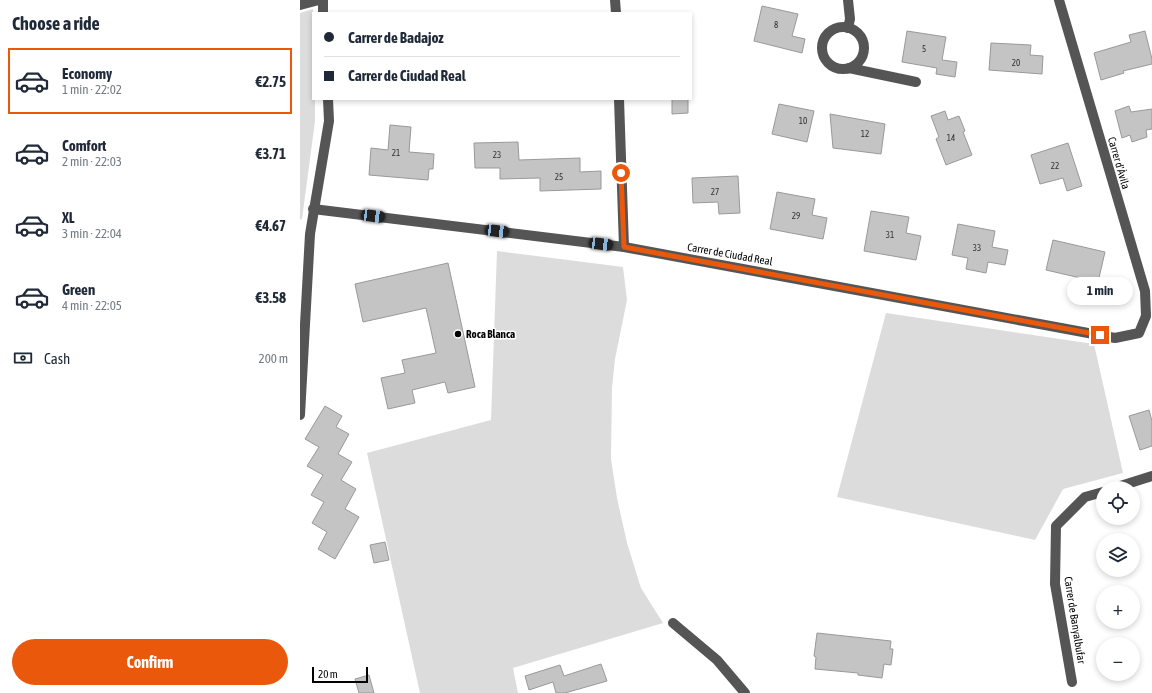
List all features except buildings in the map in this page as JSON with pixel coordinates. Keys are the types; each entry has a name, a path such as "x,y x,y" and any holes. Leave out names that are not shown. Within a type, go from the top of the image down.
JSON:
{"street":[{"path":"300,6 319,0"},
{"path":"322,0 323,12"},
{"path":"615,0 616,12"},
{"path":"848,0 850,19 848,28"},
{"name":"Carrer d'Àvila","path":"1059,0 1145,291 1146,316 1139,333"},
{"path":"849,68 855,65 863,54 862,41 859,35 848,28 841,27 834,29 828,32 822,45 824,58 829,64 835,67 849,68 916,82"},
{"path":"300,415 310,234 329,120 328,100"},
{"path":"619,100 624,247"},
{"name":"Carrer de Ciudad Real","path":"313,209 624,247 1115,338 1139,333"},
{"path":"1136,481 1152,476"},
{"name":"Carrer de Banyalbufar","path":"1072,682 1055,584 1056,526 1085,497 1096,494"},
{"path":"673,623 717,660 745,693"}],"shaded area":[{"path":"313,9 312,100 315,100 315,121 302,219 300,220 300,13"},
{"path":"497,251 623,267 627,300 615,359 612,388 611,459 617,498 627,543 641,588 663,623 513,668 518,693 420,693 367,453 491,420"},
{"path":"886,313 1094,344 1123,473 1063,489 1035,540 837,497"}],"place":[{"name":"Roca Blanca","path":"458,334"}],"route":[{"path":"621,173 624,247 1100,335"}]}
